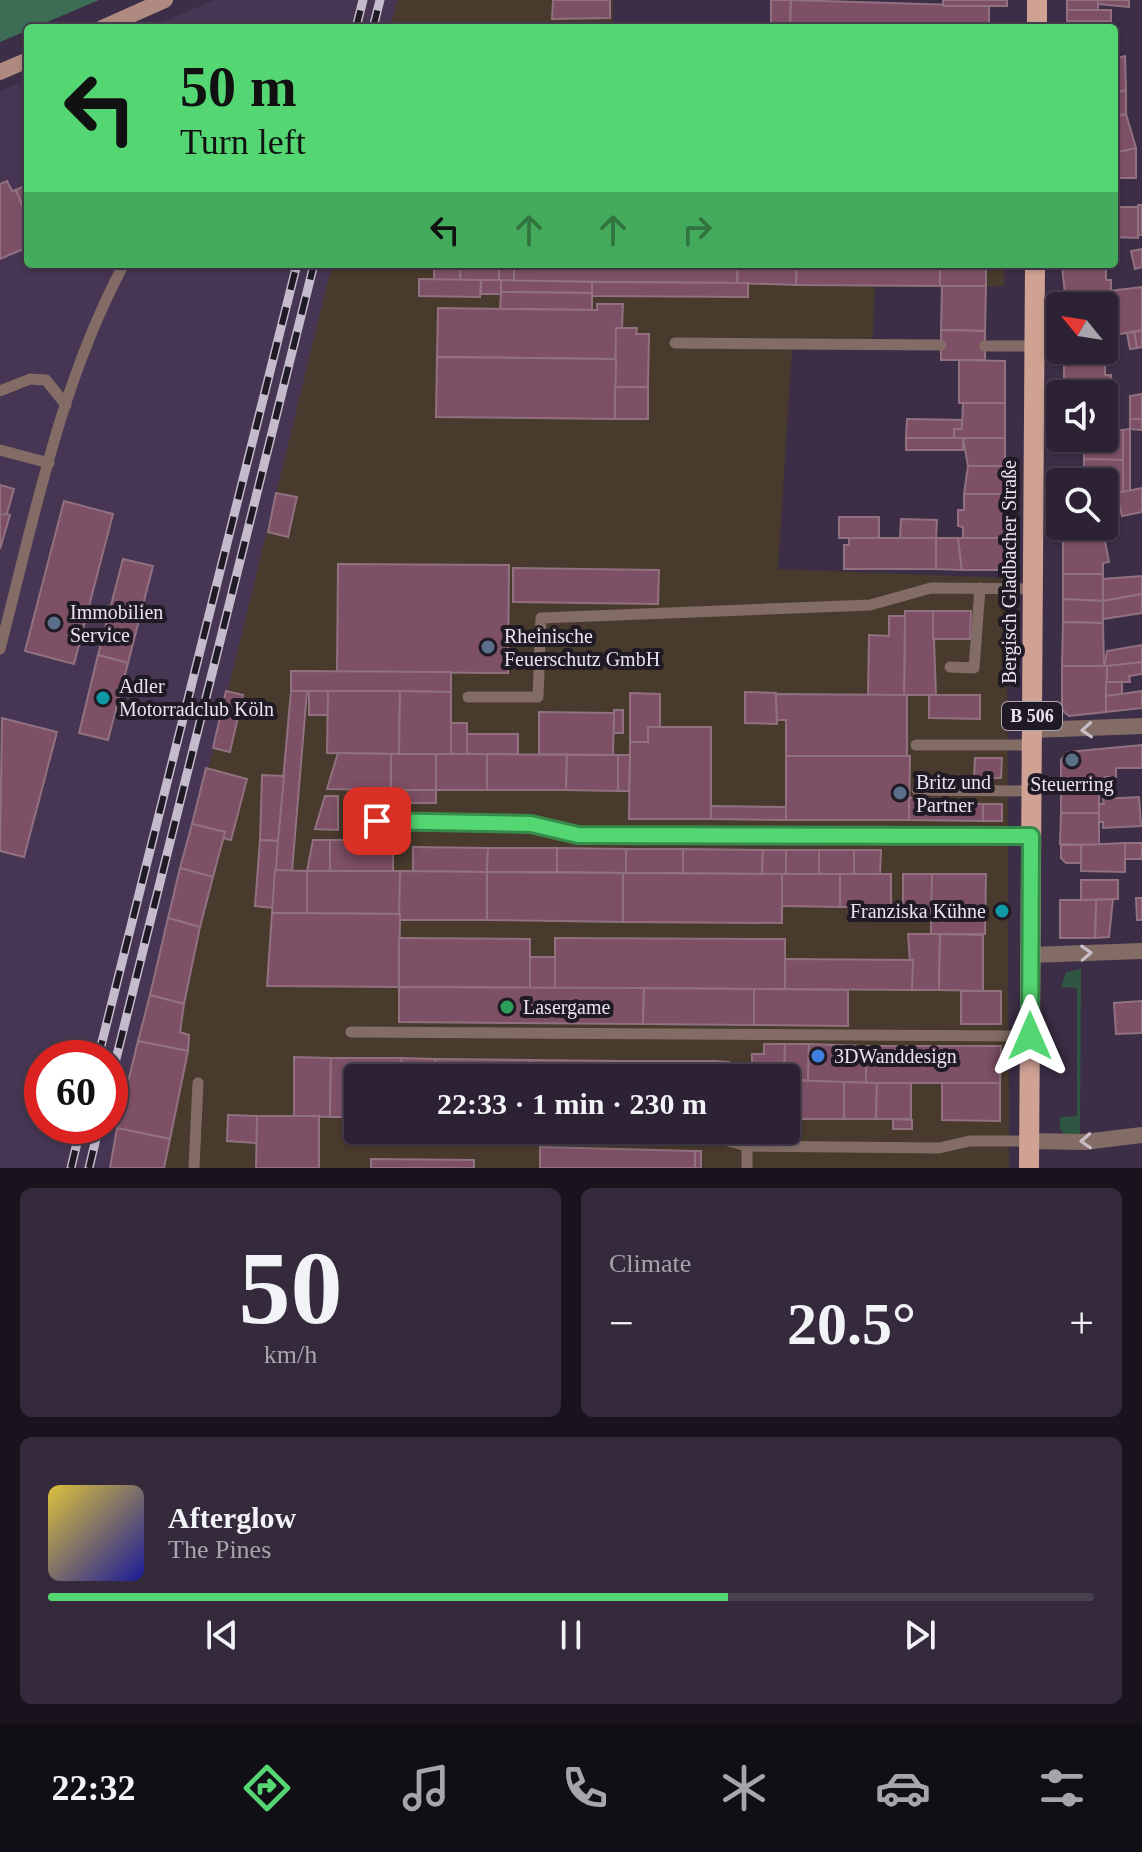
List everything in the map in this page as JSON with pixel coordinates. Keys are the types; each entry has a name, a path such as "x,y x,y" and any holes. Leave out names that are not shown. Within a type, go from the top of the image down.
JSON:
{"main road":[{"path":"1037,0 1037,24"},
{"name":"Bergisch Gladbacher Straße","path":"1029,1168 1035,268"}],"street":[{"path":"111,24 165,0"},
{"path":"0,72 24,62"},
{"path":"1032,738 1142,726"},
{"path":"1031,955 1142,951"},
{"path":"1029,1141 1084,1142 1142,1135"}],"lane":[{"path":"0,649 66,405 99,310 122,268"},
{"path":"675,343 941,345"},
{"path":"985,346 1035,346"},
{"path":"0,391 30,379 46,380 66,405"},
{"path":"0,450 49,463"},
{"path":"468,697 538,697 541,618 870,605 931,588 1033,589"},
{"path":"950,667 974,668 980,588"},
{"path":"916,745 1032,738"},
{"path":"917,790 1032,791"},
{"path":"377,821 531,824 578,835 1031,836"},
{"path":"351,1032 1030,1036"},
{"path":"194,1168 198,1083"},
{"path":"739,1144 939,1148 970,1141 1029,1141"},
{"path":"747,1146 747,1168"}],"shaded area":[{"path":"214,0 397,0 391,24 157,24"},
{"path":"397,0 613,0 613,24 391,24"},
{"path":"24,81 24,268 331,268 128,1098 128,1040 24,1040 24,1144 117,1144 111,1168 0,1168 0,91"},
{"path":"331,268 1005,268 1004,286 875,287 872,350 792,350 778,569 1007,578 1009,1168 111,1168 117,1144 128,1144 128,1098"}],"green space":[{"path":"0,0 99,0 42,24 24,24 24,32 0,42"},
{"path":"1081,969 1080,1138 1064,1134 1060,1129 1060,1117 1077,1116 1077,988 1061,987 1066,972"}],"building":[{"path":"553,0 610,0 610,18 552,19"},
{"path":"771,0 791,0 790,24 771,24"},
{"path":"791,0 989,6 989,24 790,24"},
{"path":"943,0 1007,0 1007,6 943,6"},
{"path":"1067,0 1098,0 1098,10 1067,10"},
{"path":"1098,0 1129,0 1129,7 1098,4"},
{"path":"1067,10 1111,10 1111,21 1067,21"},
{"path":"1067,21 1111,21 1111,24 1067,24"},
{"path":"1125,56 1126,90 1118,92 1118,58"},
{"path":"1126,90 1126,114 1118,116 1118,92"},
{"path":"1126,114 1136,148 1118,152 1118,116"},
{"path":"1136,148 1136,178 1118,178 1118,152"},
{"path":"7,181 12,191 16,190 24,209 24,249 0,259 0,184"},
{"path":"24,186 24,209 16,190"},
{"path":"1138,205 1142,205 1142,235 1138,235"},
{"path":"1118,207 1138,207 1138,238 1118,237"},
{"path":"1142,249 1142,267 1135,269 1131,251"},
{"path":"434,268 461,268 460,280 434,280"},
{"path":"461,268 499,268 499,280 460,280"},
{"path":"499,268 514,268 514,281 499,280"},
{"path":"514,268 738,268 737,283 514,281"},
{"path":"738,268 797,268 796,285 737,283"},
{"path":"797,268 940,268 940,286 796,285"},
{"path":"940,268 986,268 986,286 940,286"},
{"path":"1062,268 1106,268 1106,280 1111,280 1111,292 1065,292"},
{"path":"419,279 481,280 480,297 419,296"},
{"path":"481,280 501,280 501,294 481,294"},
{"path":"501,280 592,282 592,293 501,292"},
{"path":"592,282 748,283 748,297 592,296"},
{"path":"942,286 986,286 985,331 941,330"},
{"path":"1142,287 1142,330 1118,334 1118,292 1101,292"},
{"path":"501,292 592,293 592,310 500,309"},
{"path":"597,304 623,304 622,328 616,328 616,359 437,357 438,308 597,310"},
{"path":"616,328 637,328 636,334 649,334 648,387 615,387"},
{"path":"941,330 985,331 985,360 941,360"},
{"path":"1142,330 1142,347 1137,348 1134,332"},
{"path":"1134,332 1137,348 1130,349 1127,333"},
{"path":"437,357 616,359 615,419 436,417"},
{"path":"959,360 1005,361 1005,403 959,403"},
{"path":"1064,364 1105,364 1105,375 1111,375 1111,380 1064,380"},
{"path":"615,387 648,387 648,419 615,419"},
{"path":"1142,394 1142,419 1130,419 1130,396"},
{"path":"963,403 1005,403 1005,438 954,438 954,429 962,429"},
{"path":"907,419 962,420 962,429 954,429 954,438 906,438"},
{"path":"1130,419 1142,419 1142,430 1130,429"},
{"path":"1130,429 1130,491 1123,492 1123,430"},
{"path":"1118,430 1123,430 1123,460 1084,459 1084,452 1118,452"},
{"path":"906,438 963,438 963,450 906,450"},
{"path":"963,438 1005,438 1005,466 968,466"},
{"path":"1084,459 1123,460 1123,492 1118,493 1118,468 1084,468"},
{"path":"968,466 1005,466 1004,494 964,494"},
{"path":"0,485 14,489 6,517 0,515"},
{"path":"1142,488 1142,512 1122,516 1118,493"},
{"path":"276,493 297,497 288,537 268,532"},
{"path":"964,494 1004,494 1004,538 963,538 963,527 958,526 958,510 964,510"},
{"path":"64,501 113,514 74,664 25,651"},
{"path":"0,515 10,515 0,549"},
{"path":"839,517 879,517 879,538 839,538"},
{"path":"901,519 937,520 936,538 900,538"},
{"path":"849,538 936,538 936,569 844,569 844,545 849,545"},
{"path":"936,538 958,538 962,570 936,569"},
{"path":"958,538 1004,538 1004,570 962,570"},
{"path":"1063,540 1105,540 1109,562 1103,563 1103,574 1063,574"},
{"path":"123,559 153,566 128,663 98,655"},
{"path":"338,564 509,565 508,673 337,672"},
{"path":"513,568 659,570 658,604 513,602"},
{"path":"1063,574 1103,574 1103,601 1063,599"},
{"path":"1142,576 1142,594 1103,601 1103,579"},
{"path":"1142,594 1142,613 1103,619 1103,601"},
{"path":"1063,599 1103,601 1103,623 1063,622"},
{"path":"905,611 933,611 936,695 904,695"},
{"path":"933,611 971,611 970,639 933,639"},
{"path":"889,616 905,616 904,695 868,695 869,635 889,636"},
{"path":"1063,622 1103,623 1104,667 1062,666"},
{"path":"1142,645 1142,662 1104,667 1107,651"},
{"name":"Adler Motorradclub Köln","path":"98,655 128,663 108,740 79,733"},
{"path":"1142,662 1142,674 1129,676 1130,682 1106,682 1107,666"},
{"path":"1062,666 1107,666 1106,712 1069,716 1062,710"},
{"path":"291,671 451,672 451,692 291,691"},
{"path":"1106,682 1122,682 1122,694 1106,696"},
{"path":"226,691 243,695 230,752 213,748"},
{"path":"291,691 307,691 292,871 275,870"},
{"path":"309,691 328,691 328,715 309,715"},
{"path":"328,691 400,691 399,754 327,753"},
{"path":"400,691 451,692 451,754 399,754"},
{"path":"1142,691 1142,708 1106,712 1106,696"},
{"path":"745,692 776,693 777,724 745,723"},
{"path":"630,693 660,694 660,727 648,727 648,742 630,742"},
{"path":"776,694 907,695 907,756 786,756 786,720 777,720"},
{"path":"929,695 980,695 980,719 929,718"},
{"path":"614,710 623,710 623,733 613,733"},
{"path":"539,712 614,713 613,755 539,754"},
{"path":"2,718 57,732 24,857 0,851"},
{"path":"451,723 467,723 467,754 451,754"},
{"path":"648,727 711,727 711,819 629,819 630,742 648,742"},
{"path":"467,734 518,734 518,754 467,754"},
{"path":"1142,745 1142,768 1116,768 1116,777 1105,777 1105,786 1061,786 1061,760 1068,752"},
{"path":"338,753 391,754 391,790 327,789"},
{"path":"391,754 436,754 436,790 391,790"},
{"path":"436,754 487,754 487,790 436,790"},
{"path":"487,754 567,755 566,790 487,790"},
{"path":"567,755 618,755 618,791 566,790"},
{"path":"618,755 630,755 629,791 618,791"},
{"path":"786,756 910,756 909,820 786,820"},
{"path":"975,758 1002,758 1001,778 974,778"},
{"path":"206,768 247,779 231,840 223,838 225,832 192,824"},
{"path":"262,775 284,776 278,841 260,840"},
{"path":"1061,786 1099,786 1099,813 1061,813"},
{"path":"395,790 436,790 436,803 395,803"},
{"path":"325,796 338,796 338,830 315,829"},
{"path":"1139,797 1141,826 1103,828 1103,822 1099,822 1099,804 1104,804 1103,799"},
{"path":"909,798 920,798 920,803 983,804 983,821 909,820"},
{"path":"983,804 1002,804 1002,821 983,821"},
{"path":"711,806 786,807 786,820 711,819"},
{"path":"1061,813 1099,813 1099,845 1060,844"},
{"path":"192,824 225,832 213,877 180,868"},
{"path":"260,840 278,841 273,908 255,906"},
{"path":"313,840 330,840 330,871 307,871"},
{"path":"330,840 393,840 393,871 330,871"},
{"path":"1125,843 1142,843 1142,859 1125,859"},
{"path":"1125,843 1125,872 1081,871 1081,845"},
{"path":"1061,845 1081,845 1081,863 1066,863 1061,858"},
{"path":"413,847 488,848 487,872 413,871"},
{"path":"488,848 557,848 557,872 487,872"},
{"path":"557,848 626,849 626,873 557,872"},
{"path":"626,849 683,849 683,873 626,873"},
{"path":"683,849 763,850 762,874 683,873"},
{"path":"763,850 786,850 786,874 762,874"},
{"path":"786,850 819,850 819,874 786,874"},
{"path":"819,850 854,850 854,874 819,874"},
{"path":"854,850 881,850 880,874 854,874"},
{"path":"180,868 213,877 200,927 168,918"},
{"path":"275,870 307,871 307,913 272,913"},
{"path":"307,871 400,871 400,914 307,913"},
{"path":"400,871 487,872 487,920 399,920"},
{"path":"487,872 623,873 623,922 487,920"},
{"path":"623,873 782,874 782,923 623,922"},
{"path":"782,874 840,874 840,907 782,906"},
{"path":"840,874 891,874 891,907 840,907"},
{"path":"903,874 932,874 932,914 903,914"},
{"path":"932,874 986,874 985,934 931,934"},
{"path":"1081,880 1118,880 1118,899 1081,900"},
{"path":"1136,898 1142,898 1142,920 1137,920"},
{"path":"1113,899 1109,937 1095,938 1096,900"},
{"path":"1060,900 1096,900 1095,938 1060,938"},
{"path":"272,913 400,914 399,987 267,986"},
{"path":"168,918 200,927 184,1004 150,995"},
{"path":"908,934 940,934 939,990 912,990"},
{"path":"940,934 983,935 983,991 939,990"},
{"path":"399,938 530,939 530,988 399,987"},
{"path":"555,938 785,939 785,989 555,988"},
{"path":"530,957 555,957 555,988 530,988"},
{"path":"785,959 913,960 912,990 785,989"},
{"path":"399,987 644,988 643,1024 399,1022"},
{"path":"644,988 754,989 754,1025 643,1024"},
{"path":"754,989 848,990 848,1026 754,1025"},
{"path":"961,991 1001,991 1001,1024 961,1024"},
{"path":"150,995 184,1004 180,1032 189,1035 188,1051 138,1041"},
{"path":"1142,1001 1142,1033 1116,1034 1114,1003"},
{"path":"138,1041 188,1051 170,1139 128,1130 128,1082"},
{"path":"764,1044 785,1044 784,1064 752,1064 752,1054 764,1054"},
{"path":"785,1044 809,1044 808,1081 800,1080 800,1064 784,1064"},
{"path":"809,1044 866,1046 866,1083 808,1081"},
{"path":"866,1046 1001,1046 1000,1083 866,1083"},
{"path":"294,1057 331,1058 330,1117 294,1116"},
{"path":"331,1058 401,1058 401,1064 344,1064 344,1117 330,1117"},
{"path":"401,1058 435,1059 435,1064 401,1064"},
{"path":"435,1059 529,1060 529,1064 435,1064"},
{"path":"529,1060 621,1061 621,1064 529,1064"},
{"path":"621,1061 714,1061 714,1064 621,1064"},
{"path":"800,1080 844,1082 844,1119 800,1119"},
{"path":"844,1082 877,1083 876,1119 844,1119"},
{"path":"877,1083 911,1083 911,1119 876,1119"},
{"path":"942,1083 1000,1083 1000,1121 942,1120"},
{"path":"228,1115 257,1116 257,1143 227,1141"},
{"path":"257,1116 319,1116 319,1168 256,1168"},
{"path":"893,1119 912,1120 912,1129 893,1129"},
{"path":"128,1130 170,1139 164,1168 110,1168 114,1144 128,1144"},
{"path":"540,1147 695,1151 695,1168 540,1168"},
{"path":"695,1151 701,1151 701,1168 695,1168"},
{"path":"371,1159 474,1160 474,1168 371,1168"}],"railway":[{"path":"357,24 363,0"},
{"path":"374,24 380,0"},
{"path":"103,1040 296,268"},
{"path":"121,1040 313,268"},
{"path":"71,1168 77,1144"},
{"path":"89,1168 95,1144"}],"place":[{"name":"Immobilien Service","path":"54,623"},
{"name":"Rheinische Feuerschutz GmbH","path":"488,647"},
{"name":"Adler Motorradclub Köln","path":"103,698"},
{"name":"Steuerring","path":"1072,760"},
{"name":"Britz und Partner","path":"900,793"},
{"name":"Franziska Kühne","path":"1002,911"},
{"name":"Lasergame","path":"507,1007"},
{"name":"3DWanddesign","path":"818,1056"}],"route":[{"path":"377,821 531,824 578,835 1031,836 1030,1036"}]}
